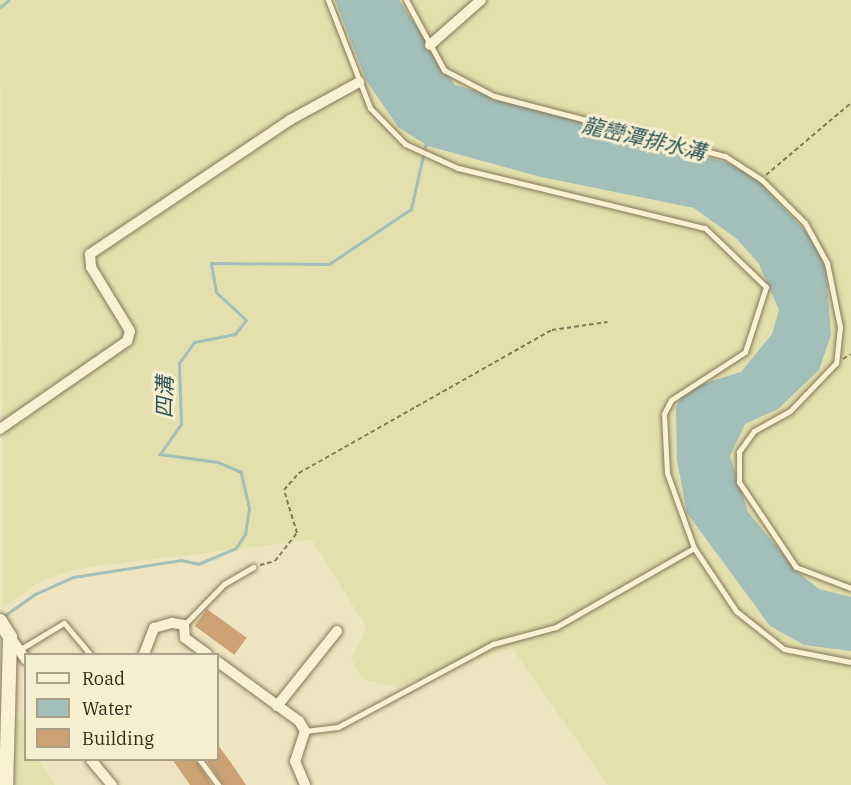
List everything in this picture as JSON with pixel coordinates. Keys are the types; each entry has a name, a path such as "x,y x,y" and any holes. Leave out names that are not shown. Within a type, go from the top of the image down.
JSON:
{"street":[{"path":"430,45 481,0"},
{"path":"0,429 127,341 130,331 91,267 90,254 290,120 359,82"},
{"path":"144,653 154,628 184,625 184,638 206,653"},
{"path":"5,628 22,655"},
{"path":"5,628 6,785"},
{"path":"277,706 337,631"},
{"path":"219,663 277,706 305,731 295,750 305,785"},
{"path":"93,761 112,785"}],"lane":[{"path":"328,0 370,108 405,144 437,162 705,228 766,287 745,352 671,400 664,414 667,473 694,548 736,611 784,649 851,662"},
{"path":"406,0 444,70 494,96 725,156 762,180 805,223 827,262 840,327 836,363 820,384 790,411 754,432 740,452 739,482 796,567 851,588"},
{"path":"305,731 338,727 494,644 556,627 694,548"},
{"path":"184,625 224,584 255,567"},
{"path":"25,653 64,624 89,653"},
{"path":"201,761 218,785"}],"path":[{"path":"762,180 851,103"},
{"path":"255,567 275,561 297,533 284,490 299,473 552,330 607,322"}],"shaded area":[{"path":"0,0 851,0 851,785 608,785 512,648 396,687 362,679 351,658 367,628 312,540 80,568 44,579 3,607"},
{"path":"24,719 24,761 40,761 55,785 16,785 17,721"}],"water":[{"path":"335,0 399,0 455,85 731,164 755,177 816,243 826,271 831,335 819,370 778,409 745,424 730,456 748,512 799,573 819,589 851,597 851,651 804,645 770,626 687,513 677,460 676,408 683,390 741,372 772,334 779,310 759,264 737,239 694,208 541,177 428,146 398,127 366,80"}],"building":[{"path":"207,609 247,638 234,655 195,626"},
{"path":"219,746 246,785 223,785 207,761 219,761"},
{"path":"173,761 196,761 212,785 190,785"}],"waterway":[{"path":"0,7 9,0"},
{"name":"四溝","path":"1,618 35,594 73,577 181,560 198,564 236,548 245,534 249,508 241,472 218,462 160,454 181,424 179,363 194,342 235,334 246,320 216,292 211,263 329,264 411,209 426,142"}],"water label":[{"name":"龍巒潭排水溝","path":"644,138"}]}
